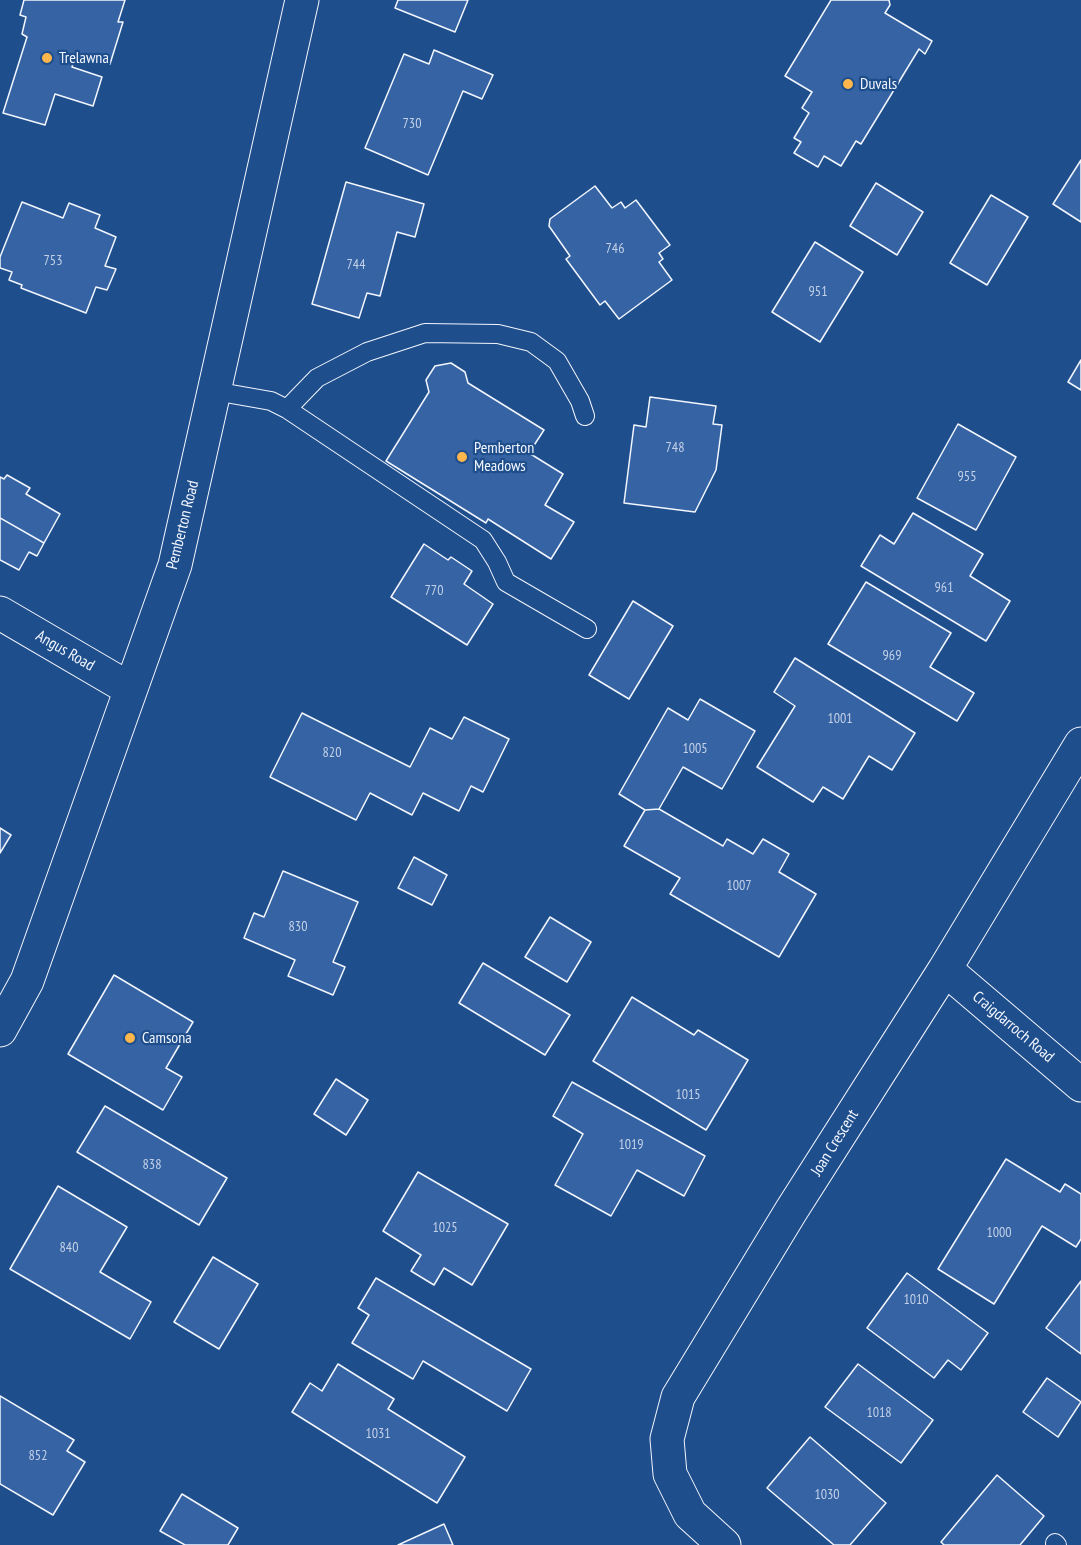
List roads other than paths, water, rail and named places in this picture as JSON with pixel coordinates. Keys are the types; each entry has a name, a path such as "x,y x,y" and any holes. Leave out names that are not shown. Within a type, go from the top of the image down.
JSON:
{"street":[{"name":"Pemberton Road","path":"0,1030 27,981 175,565 302,0"},
{"name":"Angus Road","path":"0,613 130,689"},
{"name":"Joan Crescent","path":"724,1545 690,1514 670,1474 667,1439 678,1397 791,1211 945,969 1081,744"},
{"name":"Craigdarroch Road","path":"945,969 1081,1085"}],"lane":[{"path":"287,409 316,378 367,352 425,333 498,334 531,342 557,361 580,401 585,416"},
{"path":"214,391 271,401 287,409 483,540 506,582 587,629"}],"place":[{"name":"Trelawna","path":"47,58"},
{"name":"Duvals","path":"848,84"},
{"name":"Pemberton Meadows","path":"462,457"},
{"name":"Camsona","path":"130,1038"}]}
